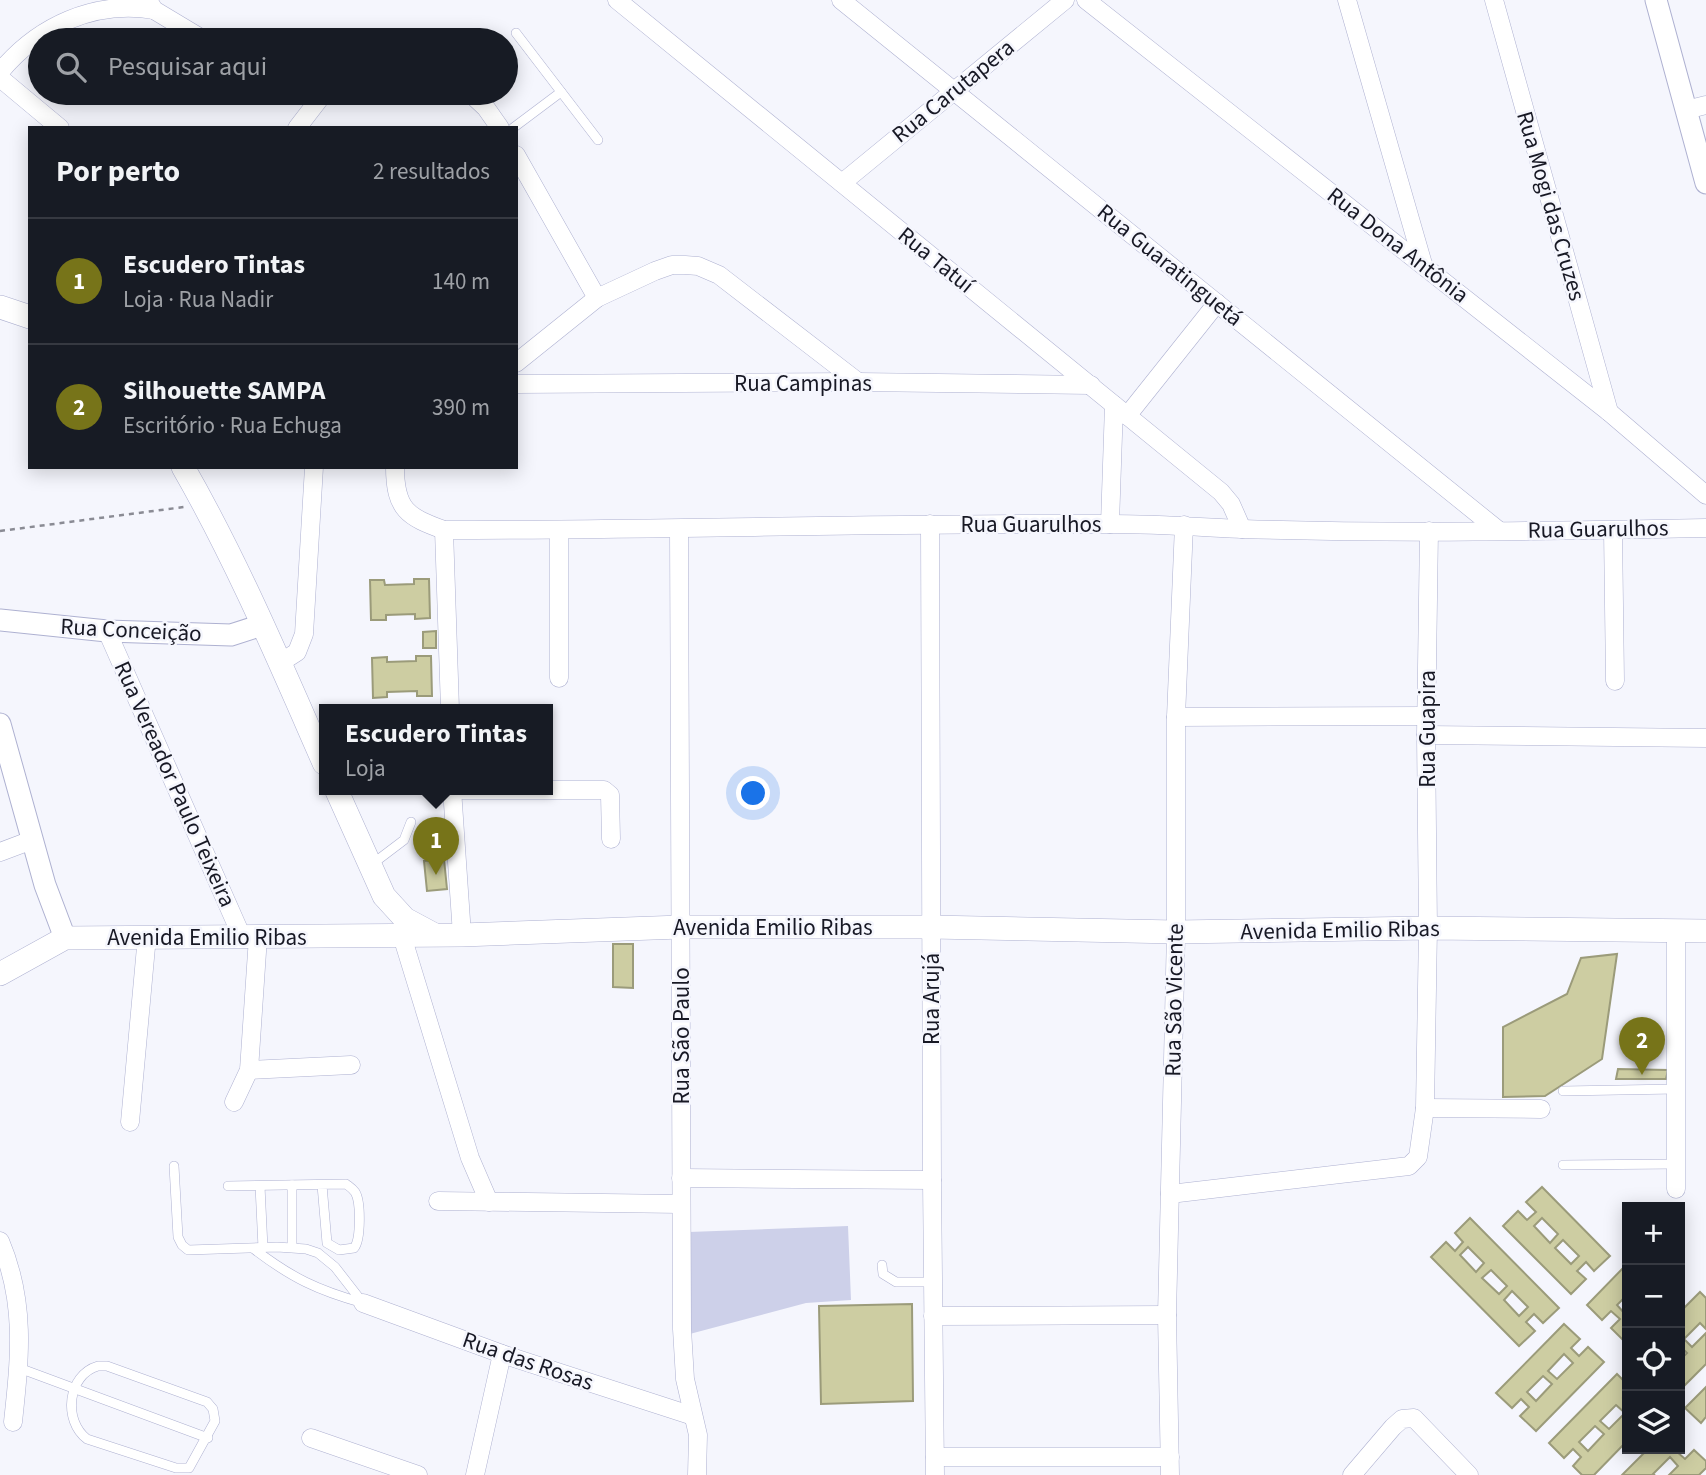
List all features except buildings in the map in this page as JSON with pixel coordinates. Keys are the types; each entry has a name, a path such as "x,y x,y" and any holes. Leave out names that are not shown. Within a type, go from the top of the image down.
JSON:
{"main road":[{"path":"0,307 28,316"},
{"path":"184,469 262,625 319,752"},
{"path":"339,795 384,896 405,919 436,935"},
{"path":"346,936 371,922 378,914 384,896"},
{"name":"Avenida Emilio Ribas","path":"65,938 462,935 681,927 930,927 1176,932 1428,928 1706,931"},
{"path":"0,974 65,938"}],"street":[{"name":"Rua Tatuí","path":"617,0 1221,492 1231,504 1242,529"},
{"name":"Rua Guaratinguetá","path":"841,0 1498,530"},
{"name":"Rua Carutapera","path":"842,183 1065,0"},
{"name":"Rua Dona Antônia","path":"1086,0 1609,412 1706,495"},
{"path":"1347,0 1423,264"},
{"name":"Rua Mogi das Cruzes","path":"1494,0 1609,412"},
{"path":"1657,0 1696,108 1706,183"},
{"path":"54,28 66,21 114,7 151,5 186,28"},
{"path":"0,72 28,43"},
{"path":"0,78 28,101"},
{"path":"32,105 58,126"},
{"path":"299,126 315,105"},
{"path":"483,105 499,126"},
{"path":"518,159 597,298"},
{"path":"518,361 597,298 672,265 698,266 719,275 858,382"},
{"path":"1110,524 1121,411 1217,303"},
{"name":"Rua Campinas","path":"518,384 858,382 1091,385"},
{"path":"280,663 297,652 304,634 314,469"},
{"name":"Rua Guarulhos","path":"395,469 399,494 413,519 444,530 930,524 1184,525 1242,529 1429,531 1706,528"},
{"name":"Rua Arujá","path":"930,524 930,927 935,1475"},
{"name":"Rua São Vicente","path":"1170,1466 1167,1315 1176,932 1176,717 1184,525"},
{"name":"Rua São Paulo","path":"679,529 681,1329 685,1379 698,1435 697,1475"},
{"path":"444,530 450,704"},
{"path":"559,530 559,678"},
{"path":"1613,530 1615,681"},
{"name":"Rua Guapira","path":"1170,1194 1409,1166 1418,1157 1425,1108 1429,531"},
{"name":"Rua Conceição","path":"6,625 231,635 262,625"},
{"name":"Rua Vereador Paulo Teixeira","path":"107,631 250,937"},
{"path":"1176,717 1426,716"},
{"path":"0,724 44,885 65,938"},
{"path":"1426,735 1706,738"},
{"path":"553,790 604,790 610,795 611,839"},
{"path":"452,795 462,935"},
{"path":"0,852 32,840"},
{"path":"1676,930 1676,1189"},
{"path":"131,1122 147,936"},
{"path":"402,936 470,1158 489,1202"},
{"path":"234,1102 249,1070 250,937"},
{"path":"249,1070 351,1065"},
{"path":"1425,1108 1541,1109"},
{"path":"681,1178 932,1180"},
{"path":"438,1201 681,1203"},
{"path":"0,1241 18,1301 19,1367 13,1422"},
{"name":"Rua das Rosas","path":"363,1303 502,1354 693,1416"},
{"path":"933,1316 1167,1315"},
{"path":"475,1475 502,1354"},
{"path":"1352,1475 1393,1427 1402,1419 1414,1418 1469,1475"},
{"path":"311,1438 418,1475"},
{"path":"935,1457 1170,1466"}],"lane":[{"path":"518,36 598,140"},
{"path":"516,126 561,92"},
{"path":"370,866 404,840 411,822"},
{"path":"1563,1091 1676,1089"},
{"path":"1563,1165 1676,1164"},
{"path":"174,1166 178,1237 183,1245 195,1252 292,1247 318,1254 335,1267 363,1303"},
{"path":"228,1186 346,1184 356,1193 359,1239 354,1248 340,1250 327,1243 323,1185"},
{"path":"292,1185 292,1247"},
{"path":"258,1249 260,1186"},
{"path":"258,1249 289,1275 312,1287 363,1303"},
{"path":"882,1265 883,1273 896,1282 933,1282"},
{"path":"107,1366 207,1402 216,1416 194,1463 185,1470 87,1439 73,1425 71,1416 74,1388 81,1374 90,1368 107,1366"},
{"path":"19,1367 208,1438"}],"path":[{"path":"0,531 204,505"}],"shaded area":[{"path":"848,1226 851,1300 806,1303 686,1335 689,1232"}],"place":[{"name":"Escudero Tintas","path":"436,875"},
{"name":"Silhouette SAMPA","path":"1642,1075"}]}
